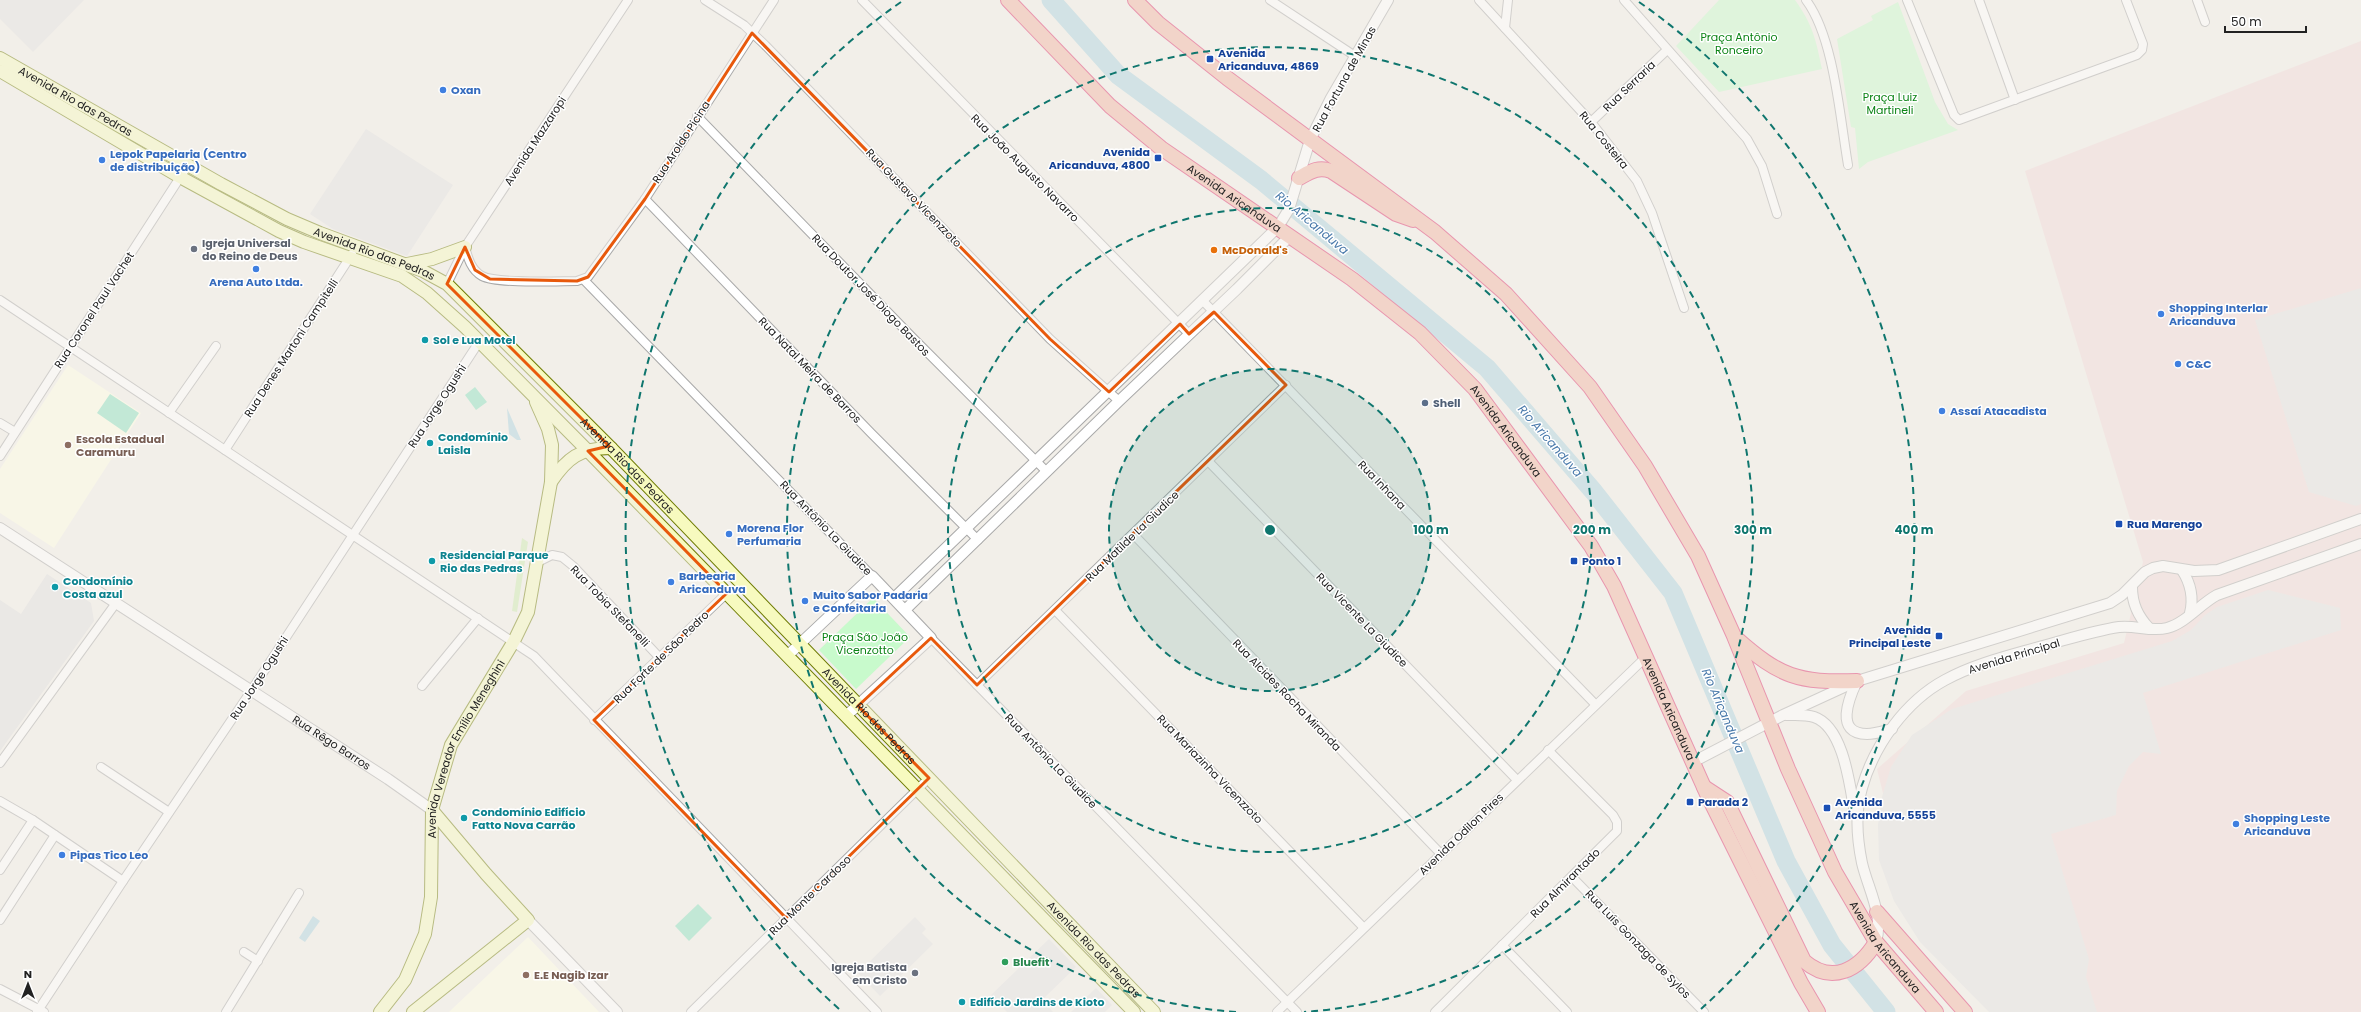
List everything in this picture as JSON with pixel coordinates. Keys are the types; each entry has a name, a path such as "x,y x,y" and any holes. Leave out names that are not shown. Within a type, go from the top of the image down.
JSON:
{"highway":[{"name":"Avenida Aricanduva","path":"1008,0 1110,106 1161,148 1352,279 1420,333 1475,389 1591,546 1614,586 1704,787 1801,983 1818,1012"},
{"name":"Avenida Aricanduva","path":"1135,0 1169,32 1310,140 1423,222 1506,294 1590,387 1646,466 1698,556 1734,636 1764,726 1873,947 1936,1012"},
{"path":"1299,178 1314,170 1324,168 1331,171 1396,214 1423,222"},
{"path":"1734,636 1775,669 1797,678 1822,682 1857,681"},
{"path":"1704,787 1727,802 1796,948 1804,961 1813,969 1823,973 1836,973 1849,969 1873,947"},
{"path":"1877,912 1965,1012"}],"main road":[{"name":"Avenida Rio das Pedras","path":"0,58 188,165 287,219 357,247 407,264 447,284 611,448 1154,1012"},
{"name":"Avenida Rio das Pedras","path":"0,72 180,177 279,231 349,259 402,276 415,284 445,308 588,450 1134,1012"},
{"path":"407,264 432,259 465,247"},
{"path":"445,308 445,291 447,284"},
{"name":"Avenida Vereador Emílio Meneghini","path":"380,1012 405,980 425,934 431,897 432,810 451,745 514,641 528,612 550,482 552,445 548,429 532,394"},
{"path":"588,450 611,448"},
{"name":"Avenida Vereador Emílio Meneghini","path":"550,482 568,460 588,450"},
{"name":"Rua Rêgo Barros","path":"432,810 486,874 528,920"},
{"path":"413,1012 528,920"}],"street":[{"name":"Avenida Mazzaropi","path":"447,284 465,247 628,0"},
{"name":"Rua Gustavo Vicenzzoto","path":"705,0 752,33 1050,339 1119,401"},
{"name":"Rua Aroldo Picina","path":"584,280 593,273 645,199 697,116 774,0"},
{"name":"Rua João Augusto Navarro","path":"862,0 1189,334"},
{"path":"1270,0 1354,56"},
{"name":"Rua Fortuna de Minas","path":"894,598 967,530 1278,227 1289,210 1310,140 1354,56 1388,0"},
{"name":"Rua Costeira","path":"1479,0 1591,122 1637,181 1652,213 1684,308"},
{"path":"1505,28 1508,0"},
{"path":"1624,0 1747,139 1762,166 1777,214"},
{"path":"1806,0 1814,10 1824,33 1848,165"},
{"path":"1907,0 1954,115 1961,119 2137,55 2142,50 2143,44 2126,0"},
{"path":"1978,0 2015,100"},
{"path":"2197,0 2205,22"},
{"name":"Rua Serraria","path":"1591,122 1667,50"},
{"name":"Rua Doutor José Diogo Bastos","path":"697,116 1047,472"},
{"name":"Rua Coronel Paul Vachet","path":"0,456 188,165"},
{"name":"Rua Natal Meira de Barros","path":"645,199 978,540"},
{"path":"905,610 1119,401 1214,312 1290,236"},
{"name":"Rua Denes Martoni Campitelli","path":"225,450 357,247"},
{"path":"465,247 469,262 475,270 490,278 584,280"},
{"name":"Rua Antônio La Giudice","path":"584,280 1296,1012"},
{"path":"0,300 514,641 534,656 877,1012"},
{"name":"Rua Inhana","path":"1202,301 1286,385 1595,704"},
{"name":"Rua Jorge Ogushi","path":"40,1011 122,881 251,691 480,342"},
{"path":"169,413 216,346"},
{"name":"Rua Matilde La Giudice","path":"977,685 1134,535 1286,385"},
{"path":"0,423 15,432"},
{"name":"Rua Vicente La Giudice","path":"1208,461 1516,780"},
{"name":"Avenida Principal","path":"1693,762 1783,715 1857,681 2110,603 2132,587 2138,579 2153,568 2168,566 2182,570 2218,570 2361,519"},
{"name":"Rua Rêgo Barros","path":"0,528 432,810"},
{"name":"Rua Alcides Rocha Miranda","path":"1134,535 1441,854"},
{"name":"Avenida Principal","path":"1873,947 1879,925 1877,912 1862,862 1857,824 1862,789 1868,770 1892,729 1923,696 1944,680 1973,667 2097,631 2130,626 2149,628 2172,626 2184,620 2190,613 2217,595 2361,544"},
{"name":"Rua Tobia Stefanelli","path":"536,563 552,555 562,557 573,566 660,658"},
{"path":"2182,570 2187,578 2192,595 2190,613"},
{"path":"787,656 872,576"},
{"path":"2132,587 2138,614 2149,628"},
{"name":"Rua Forte de São Pedro","path":"594,720 727,593"},
{"path":"0,763 116,603"},
{"name":"Rua Mariazinha Vicenzzoto","path":"1055,610 1364,928"},
{"path":"422,686 478,618"},
{"path":"846,716 931,638"},
{"name":"Avenida Odilon Pires","path":"1277,1012 1516,780 1646,657"},
{"path":"1857,681 1846,707 1846,716 1851,728 1860,734 1869,735 1892,729"},
{"path":"1783,715 1815,717 1829,728 1840,749 1846,766 1857,824"},
{"name":"Rua Almirantado","path":"1435,1012 1617,831 1617,822 1613,815 1548,750"},
{"path":"101,766 169,812"},
{"name":"Rua Monte Cardoso","path":"691,1012 918,790 928,778"},
{"path":"0,801 33,820 122,881"},
{"path":"0,870 33,820"},
{"path":"0,920 55,835"},
{"name":"Rua Luís Gonzaga de Sylos","path":"1572,877 1704,1012"},
{"path":"226,1012 299,893"},
{"name":"Rua Rêgo Barros","path":"528,920 617,1012"},
{"path":"1502,945 1567,1012"},
{"path":"244,952 258,961"},
{"path":"0,989 40,1011"}],"highlighted area":[{"path":"752,33 1050,339 1109,392 1180,324 1189,334 1214,312 1286,385 977,685 931,638 858,706 929,778 786,918 594,720 727,593 588,451 609,446 447,284 465,247 475,270 490,279 577,281 588,277 645,199"}],"shaded area":[{"path":"0,0 84,0 33,52 0,19"},
{"path":"2361,41 2361,1012 2001,1012 1915,922 1877,769 1966,691 2124,643 2143,562 2025,171"},
{"path":"366,129 453,185 407,256 333,229 310,214"},
{"path":"2361,288 2361,504 2356,506 2309,492 2255,320"},
{"name":"Escola Estadual Caramuru","path":"68,365 141,413 54,548 0,513 0,469"},
{"path":"47,574 91,603 94,621 0,751 0,600 21,614"},
{"path":"2268,590 2340,608 2341,630 2143,693 2161,754 2143,752 2129,766 2117,791 2116,815 2051,834 2089,959 2086,977 2097,1012 1989,1012 1920,942 1894,901 1879,860 1878,825 1882,797 1891,767 1912,735 1952,709 2172,641 2191,630 2205,615 2217,607"},
{"path":"915,917 926,929 922,933 933,944 880,996 858,973"},
{"name":"E.E Nagib Izar","path":"528,937 599,1012 449,1012"},
{"path":"1049,939 1076,967 1042,1000 1053,1012 1007,1012 991,995"},
{"path":"1096,988 1112,1005 1105,1012 1071,1012"}],"green space":[{"name":"Praça Antônio Ronceiro","path":"1719,0 1795,0 1810,25 1822,69 1719,92 1676,46"},
{"name":"Praça Luiz Martineli","path":"1898,2 1935,102 1948,124 1958,130 1868,162 1859,169 1855,128 1851,127 1837,39 1873,20 1871,16"},
{"path":"475,387 487,402 476,410 465,395"},
{"path":"110,394 139,413 126,433 97,413"},
{"path":"522,538 528,542 517,612 512,611"},
{"name":"Praça São João Vicenzotto","path":"873,598 910,637 856,689 819,650"},
{"path":"698,904 712,918 689,941 675,926"}],"water":[{"path":"507,408 521,440 517,440 509,434"},
{"path":"313,916 320,921 305,942 299,938"}],"waterway":[{"name":"Rio Aricanduva","path":"1051,0 1118,75 1261,180 1487,368 1594,492 1673,593 1786,861 1832,945 1886,1012"}],"place":[{"name":"Avenida Aricanduva, 4869","path":"1210,59"},
{"name":"Oxan","path":"443,90"},
{"name":"Avenida Aricanduva, 4800","path":"1158,158"},
{"name":"Lepok Papelaria (Centro de distribuição)","path":"102,160"},
{"name":"Igreja Universal do Reino de Deus","path":"194,249"},
{"name":"McDonald's","path":"1214,250"},
{"name":"Arena Auto Ltda.","path":"256,269"},
{"name":"Shopping Interlar Aricanduva","path":"2161,314"},
{"name":"Sol e Lua Motel","path":"425,340"},
{"name":"C&C","path":"2178,364"},
{"name":"Shell","path":"1425,403"},
{"name":"Assaí Atacadista","path":"1942,411"},
{"name":"Condomínio Laisla","path":"430,443"},
{"name":"Escola Estadual Caramuru","path":"68,445"},
{"name":"Rua Marengo","path":"2119,524"},
{"name":"Morena Flor Perfumaria","path":"729,534"},
{"name":"Residencial Parque Rio das Pedras","path":"432,561"},
{"name":"Ponto 1","path":"1574,561"},
{"name":"Barbearia Aricanduva","path":"671,582"},
{"name":"Condomínio Costa azul","path":"55,587"},
{"name":"Muito Sabor Padaria e Confeitaria","path":"805,601"},
{"name":"Avenida Principal Leste","path":"1939,636"},
{"name":"Parada 2","path":"1690,802"},
{"name":"Avenida Aricanduva, 5555","path":"1827,808"},
{"name":"Condomínio Edifício Fatto Nova Carrão","path":"464,818"},
{"name":"Shopping Leste Aricanduva","path":"2236,824"},
{"name":"Pipas Tico Leo","path":"62,855"},
{"name":"Bluefit","path":"1005,962"},
{"name":"Igreja Batista em Cristo","path":"915,973"},
{"name":"E.E Nagib Izar","path":"526,975"},
{"name":"Edifício Jardins de Kioto","path":"962,1002"}]}
